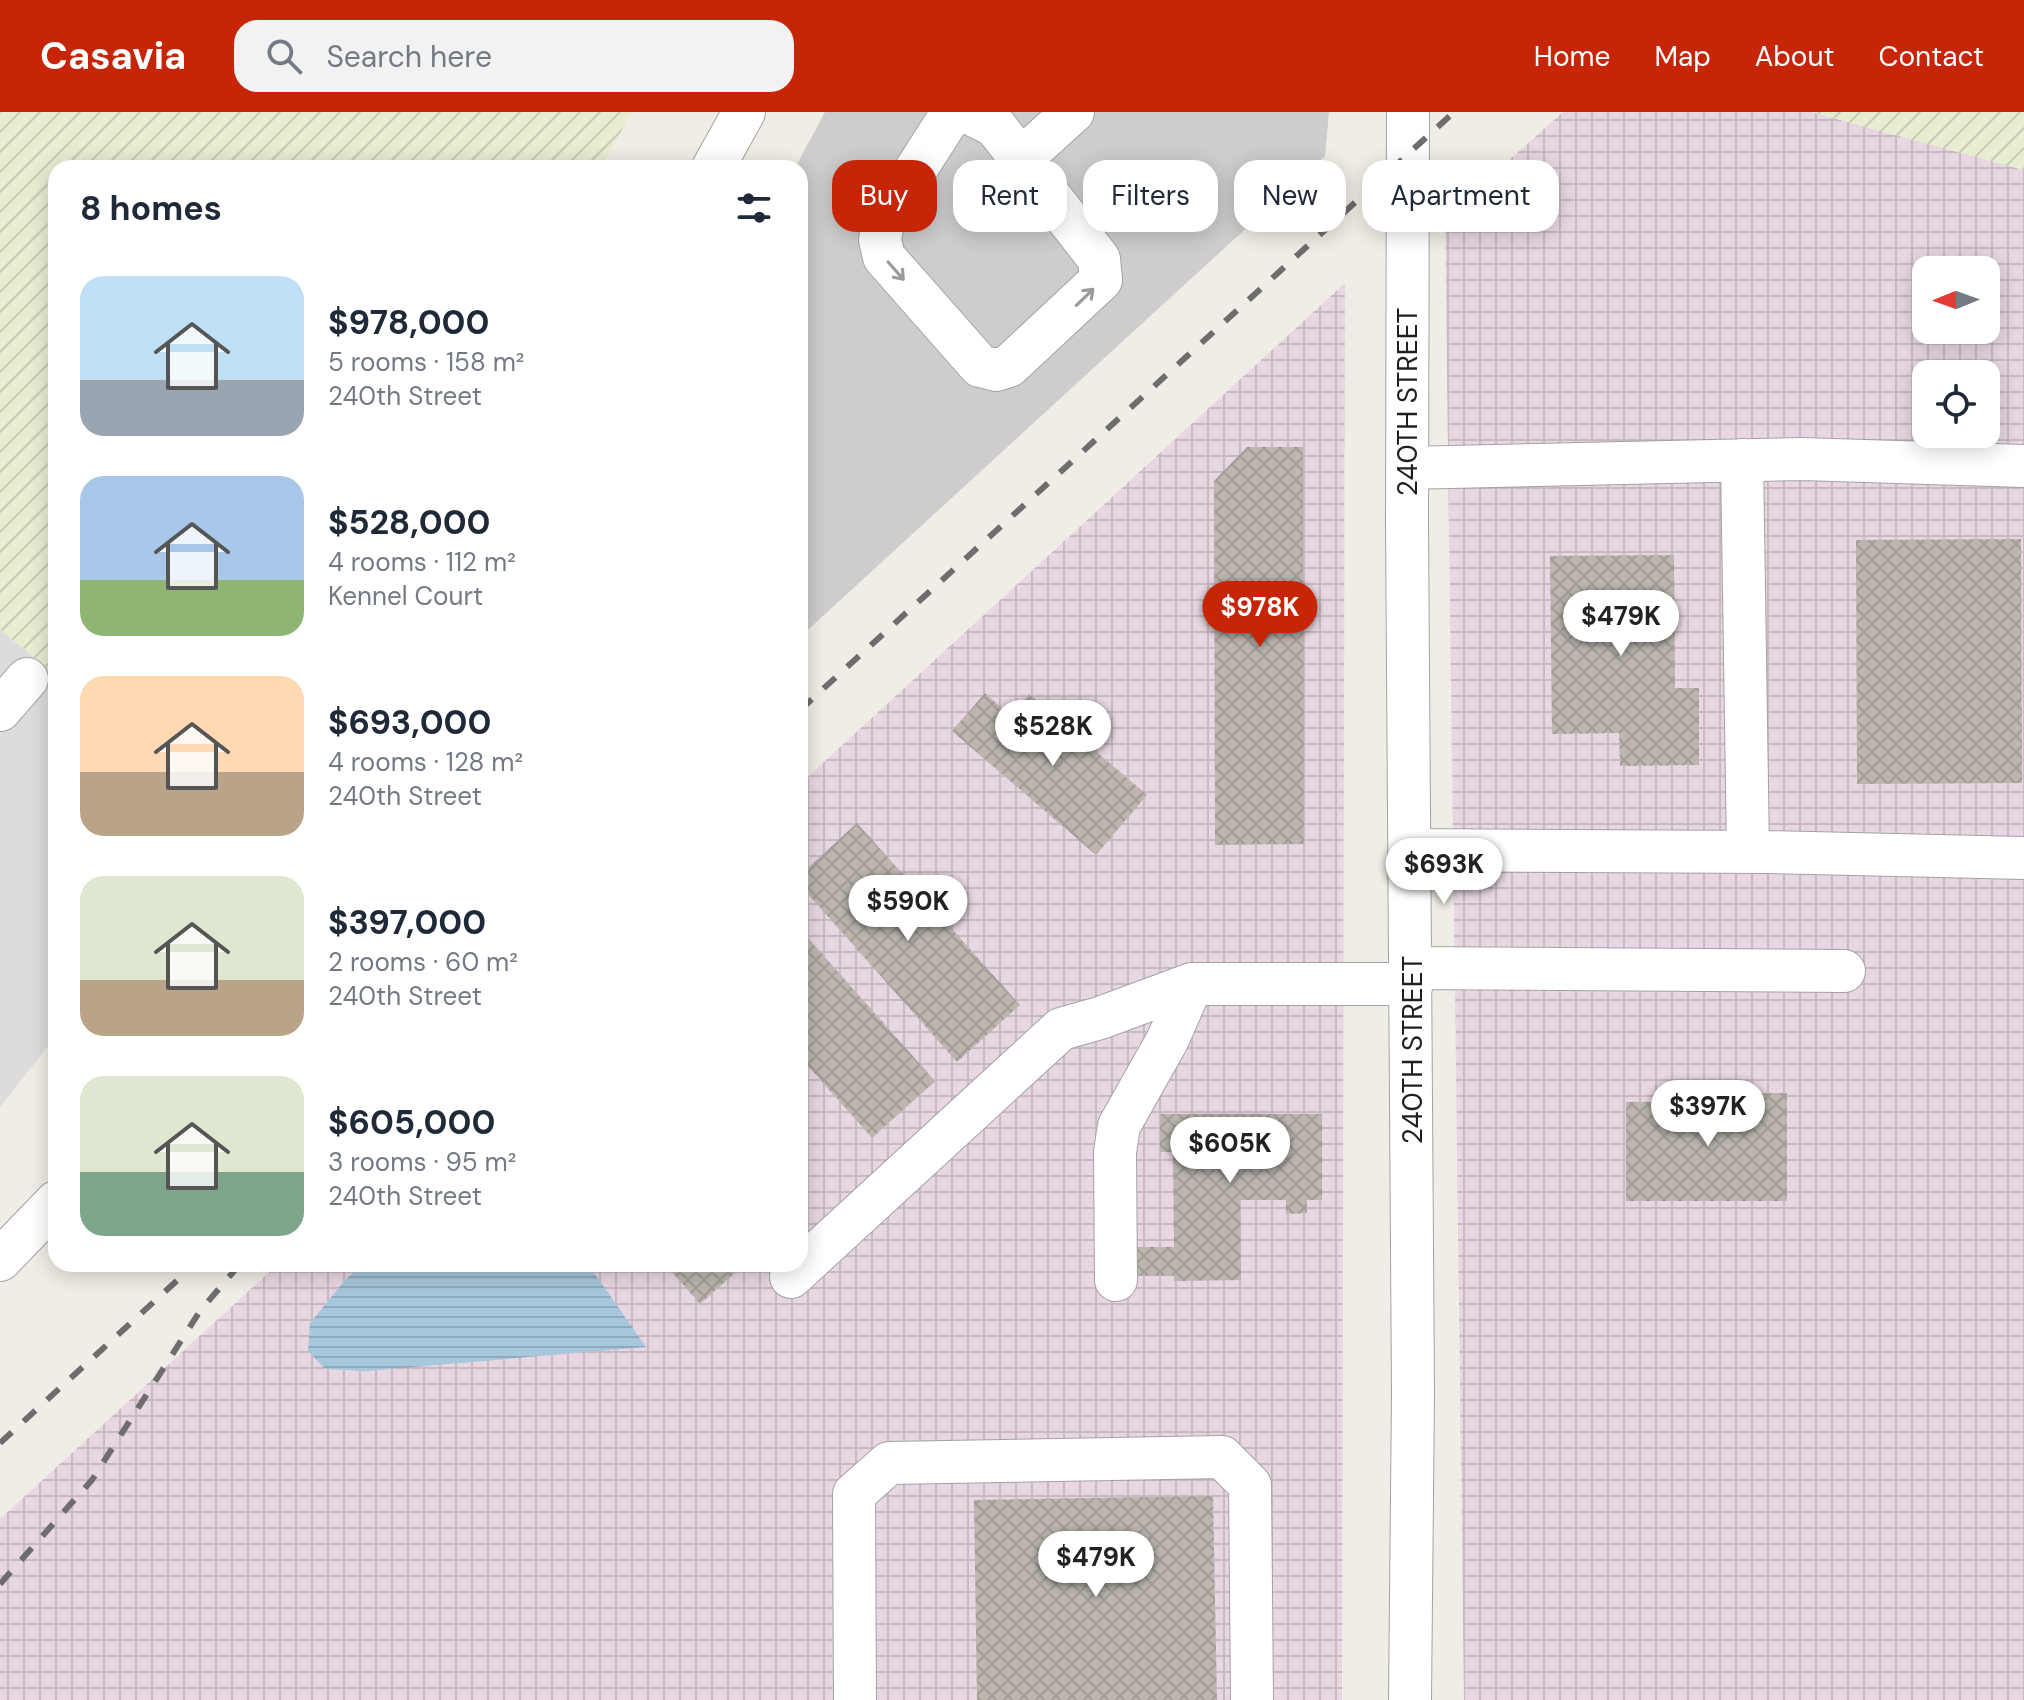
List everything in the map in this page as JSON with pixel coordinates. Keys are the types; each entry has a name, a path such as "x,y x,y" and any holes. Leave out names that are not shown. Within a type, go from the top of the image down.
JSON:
{"street":[{"path":"717,160 744,112"},
{"path":"959,112 952,113 883,221 880,240 884,257 980,366 996,370 1009,366 1101,280 1099,259 995,126 967,112"},
{"path":"1021,159 1073,112"},
{"name":"240TH STREET","path":"1408,112 1407,468 1412,976 1410,1700"},
{"path":"1407,468 1802,459 2024,466"},
{"path":"1742,460 1748,852"},
{"path":"0,710 27,679"},
{"path":"1411,850 2024,858"},
{"path":"808,1261 1061,1029 1192,984 1412,976 1844,971"},
{"path":"1116,1280 1115,1152 1119,1126 1168,1039 1192,984"},
{"path":"0,1260 48,1210"},
{"path":"791,1277 796,1272"},
{"path":"855,1700 854,1494 889,1463 1222,1457 1250,1485 1252,1700"}],"shaded area":[{"path":"825,112 1329,112 1325,156 1321,160 1234,160 1234,232 1242,232 808,630 808,160 799,160"},
{"path":"1563,112 1811,112 2024,170 2024,1700 1464,1700 1445,232 1559,232 1559,160 1509,160"},
{"path":"1345,283 1342,1700 0,1700 0,1519 269,1272 808,1272 808,777"},
{"path":"0,629 48,668 48,1046 0,1107"}],"green space":[{"path":"0,112 632,112 605,160 48,160 48,668 0,629"},
{"path":"1811,112 2024,112 2024,170"}],"water":[{"path":"354,1272 594,1272 646,1347 367,1371 325,1369 308,1351 310,1323"}],"building":[{"path":"1247,447 1303,447 1304,844 1215,845 1214,481"},
{"path":"2021,539 2022,783 1857,784 1856,540"},
{"path":"1674,555 1675,688 1699,688 1699,765 1620,766 1619,733 1552,734 1550,556"},
{"path":"985,693 1011,716 1029,694 1147,795 1096,855 952,731"},
{"path":"857,823 1020,1005 957,1062 808,894 808,868"},
{"path":"808,938 935,1081 872,1138 808,1066"},
{"path":"1665,1093 1787,1093 1787,1201 1626,1201 1626,1102 1664,1102"},
{"path":"1160,1114 1322,1114 1322,1200 1307,1200 1307,1213 1286,1214 1286,1200 1240,1200 1241,1280 1174,1281 1174,1276 1136,1276 1136,1247 1174,1247 1173,1152 1160,1152"},
{"path":"672,1272 736,1272 700,1304"},
{"path":"1213,1496 1217,1700 977,1700 974,1500"}],"railway":[{"path":"808,703 1454,112"},
{"path":"0,1443 186,1272"},
{"path":"0,1584 92,1480 200,1311 233,1272"}]}
